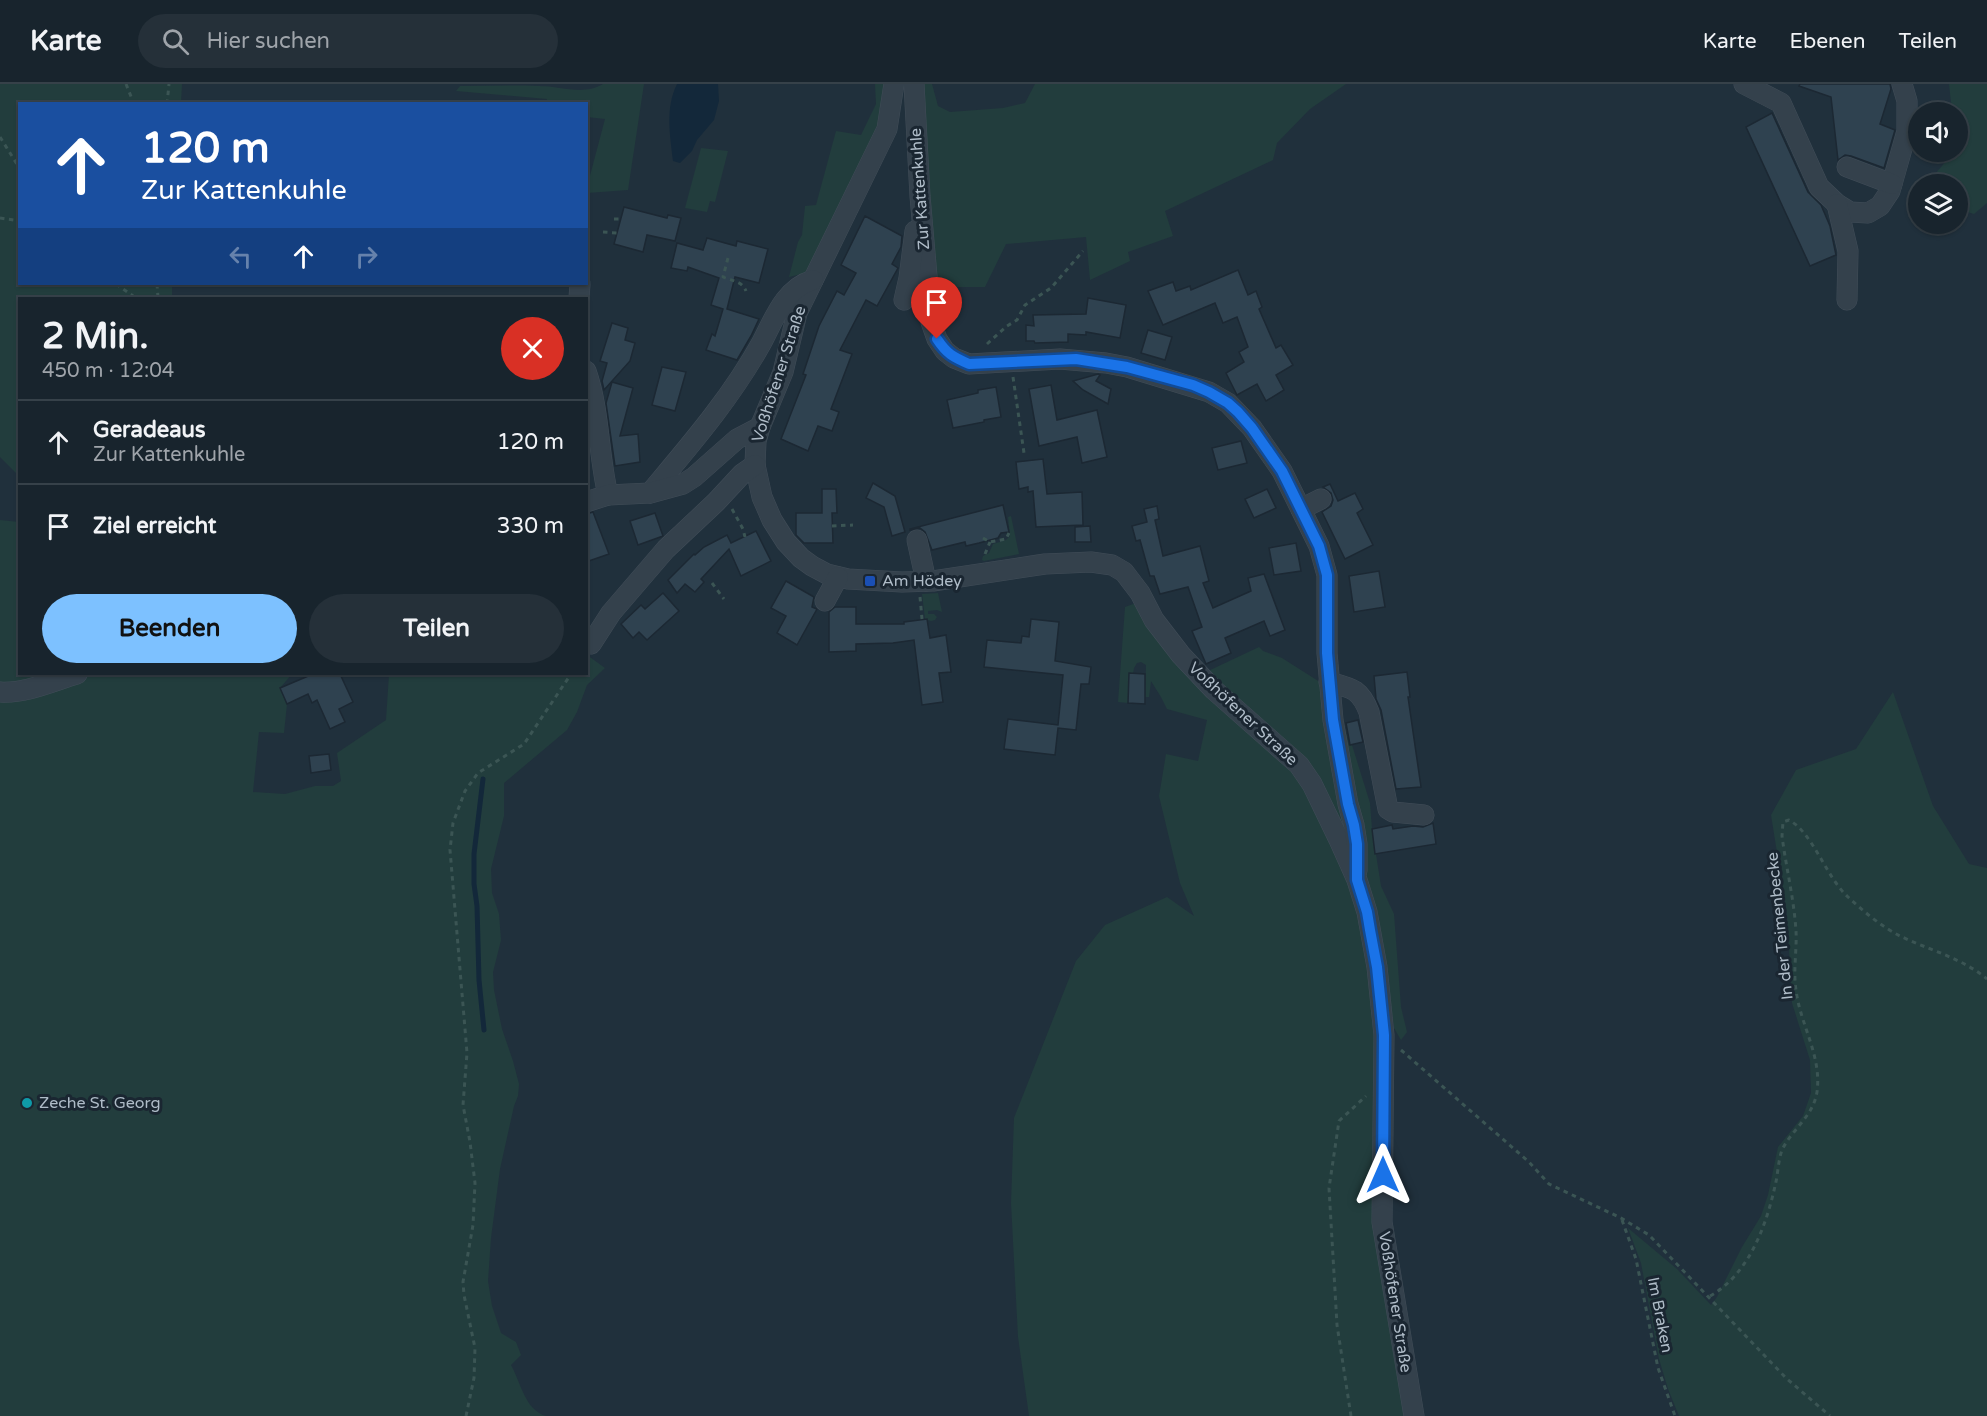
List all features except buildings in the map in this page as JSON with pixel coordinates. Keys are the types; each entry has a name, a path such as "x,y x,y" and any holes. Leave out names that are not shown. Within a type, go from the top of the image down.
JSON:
{"street":[{"name":"Voßhöfener Straße","path":"894,84 887,129 797,313 783,372 760,427 756,441 755,465 762,497 772,520 786,542 801,558 812,566 848,579 926,581 1057,563 1091,562 1112,565 1124,572 1140,593 1154,620 1181,655 1214,690 1299,765 1312,784 1357,880 1367,912 1377,967 1384,1035 1382,1222 1414,1416"},
{"name":"Zur Kattenkuhle","path":"914,84 920,196 931,322 937,339 945,351 954,358 969,364 1060,359 1106,363 1171,379 1209,392 1228,403 1252,428 1282,471 1319,546 1327,575 1329,682 1335,731 1357,844 1357,880"},
{"path":"1744,84 1781,103 1819,188 1850,212 1868,213 1880,206 1890,191 1907,131 1907,101 1902,84"},
{"path":"1846,167 1892,184"},
{"path":"904,300 920,196"},
{"path":"1837,204 1848,251 1847,300"},
{"path":"650,493 733,391 783,302 802,283 813,280"},
{"path":"588,378 597,409 603,472 609,495"},
{"path":"588,501 609,495 650,493 683,484 737,439 760,427"},
{"path":"591,644 611,613 666,549 742,474 755,465"},
{"path":"1301,509 1322,499"},
{"path":"917,540 926,581"},
{"path":"825,601 838,577"},
{"path":"0,692 9,693 73,675"},
{"path":"1329,682 1353,688 1364,699 1369,712 1388,809 1393,812 1424,815"}],"path":[{"path":"126,84 133,102"},
{"path":"167,102 169,84"},
{"path":"0,137 18,166"},
{"path":"0,218 18,221"},
{"path":"614,219 621,219"},
{"path":"603,232 617,234"},
{"path":"986,346 1007,326 1017,320 1025,304 1051,288 1083,251"},
{"path":"728,258 723,277 744,286 746,291"},
{"path":"117,285 135,297"},
{"path":"1011,362 1024,453"},
{"path":"722,496 739,521 745,537"},
{"path":"832,526 853,525"},
{"path":"983,538 990,542 1006,539 1010,533"},
{"path":"982,555 986,554 990,542"},
{"path":"712,583 724,599"},
{"path":"466,1416 474,1378 475,1348 463,1282 472,1225 475,1183 473,1158 463,1105 466,1053 451,880 453,823 465,790 478,773 524,744 570,675"},
{"name":"In der Teimenbecke","path":"1710,1296 1724,1289 1737,1275 1755,1244 1768,1214 1781,1152 1809,1115 1817,1092 1816,1061 1796,990 1796,929 1782,836 1783,822 1789,820 1800,826 1828,872 1846,896 1865,912 1898,935 1974,968 1987,979"},
{"path":"1384,1035 1529,1162 1549,1184 1621,1218 1649,1235 1786,1377 1830,1416"},
{"path":"1351,1416 1337,1325 1329,1188 1339,1121 1383,1080"},
{"name":"Im Braken","path":"1621,1218 1636,1259 1658,1368 1675,1416"}],"green space":[{"path":"0,84 182,84 181,102 18,102 18,285 172,285 172,297 18,297 18,482 17,474 0,457"},
{"path":"603,84 644,84 628,190 588,193 588,183 605,119 588,117 588,102 546,102 547,99 456,91 460,86 539,86 580,90 595,88"},
{"path":"875,84 889,84 882,131 809,272 789,277 802,235 805,206 816,205 836,131 861,135 876,104"},
{"path":"920,84 932,84 938,106 950,112 1003,108 1025,103 1035,84 1346,84 1310,109 1277,143 1273,160 1165,211 1173,236 1128,252 1130,261 1090,280 1086,237 1006,244 985,287 934,287"},
{"path":"1949,84 1987,84 1987,203 1974,214 1968,212 1968,174 1935,174 1945,162 1968,162 1968,102 1951,102"},
{"path":"701,148 728,151 715,202 710,201 707,212 685,208"},
{"path":"1011,516 1019,554 982,560 983,556 989,553 993,544 1006,540 1010,536 1008,517"},
{"path":"0,520 18,522 18,675 60,675 0,685"},
{"path":"938,593 942,612 928,611 928,614 934,614 937,617 931,621 925,619 922,594"},
{"path":"1136,603 1305,785 1361,907 1376,1039 1407,1416 1029,1416 1018,1337 1011,1203 1014,1118 1076,961 1105,925 1167,897 1194,916 1180,883 1159,796 1166,754 1198,761 1207,720 1167,709 1151,681 1149,697 1145,697 1146,665 1141,662 1137,663 1134,668 1128,703 1118,702 1125,607"},
{"path":"1259,647 1263,651 1282,658 1323,684 1352,844 1327,799 1206,672"},
{"path":"588,656 605,668 587,685 577,712 567,730 504,783 504,816 491,869 492,893 499,914 501,940 493,972 494,990 502,1029 519,1084 500,1169 488,1281 492,1306 501,1333 516,1342 521,1355 511,1365 528,1402 539,1413 546,1416 0,1416 0,700 88,675 291,675 280,688 287,704 284,733 259,732 253,792 285,794 315,786 333,786 341,781 337,753 386,720 389,675 588,675"},
{"path":"1893,692 1933,806 1969,864 1987,868 1987,1416 1679,1416 1659,1359 1641,1263 1628,1228 1677,1269 1711,1305 1761,1216 1778,1147 1803,1116 1811,1093 1810,1060 1792,1003 1787,915 1771,815 1796,770 1856,749"},
{"path":"1340,708 1349,745 1352,745 1370,803 1381,886 1394,914 1401,1007 1407,1032 1401,1040 1394,1028 1383,951 1365,884"}],"water":[{"path":"677,84 718,84 719,101 714,120 697,140 692,151 680,163 673,161 669,122 671,102"}],"waterway":[{"path":"483,779 474,854 474,884 484,1030"}],"place":[{"name":"Am Hödey","path":"870,581"},
{"name":"Zeche St. Georg","path":"27,1103"}],"route":[{"path":"937,339 945,351 954,358 969,364 1076,359 1127,367 1193,385 1228,403 1238,412 1282,471 1319,546 1327,575 1327,653 1333,720 1357,844 1357,880 1367,912 1377,967 1384,1035 1383,1175"}]}
